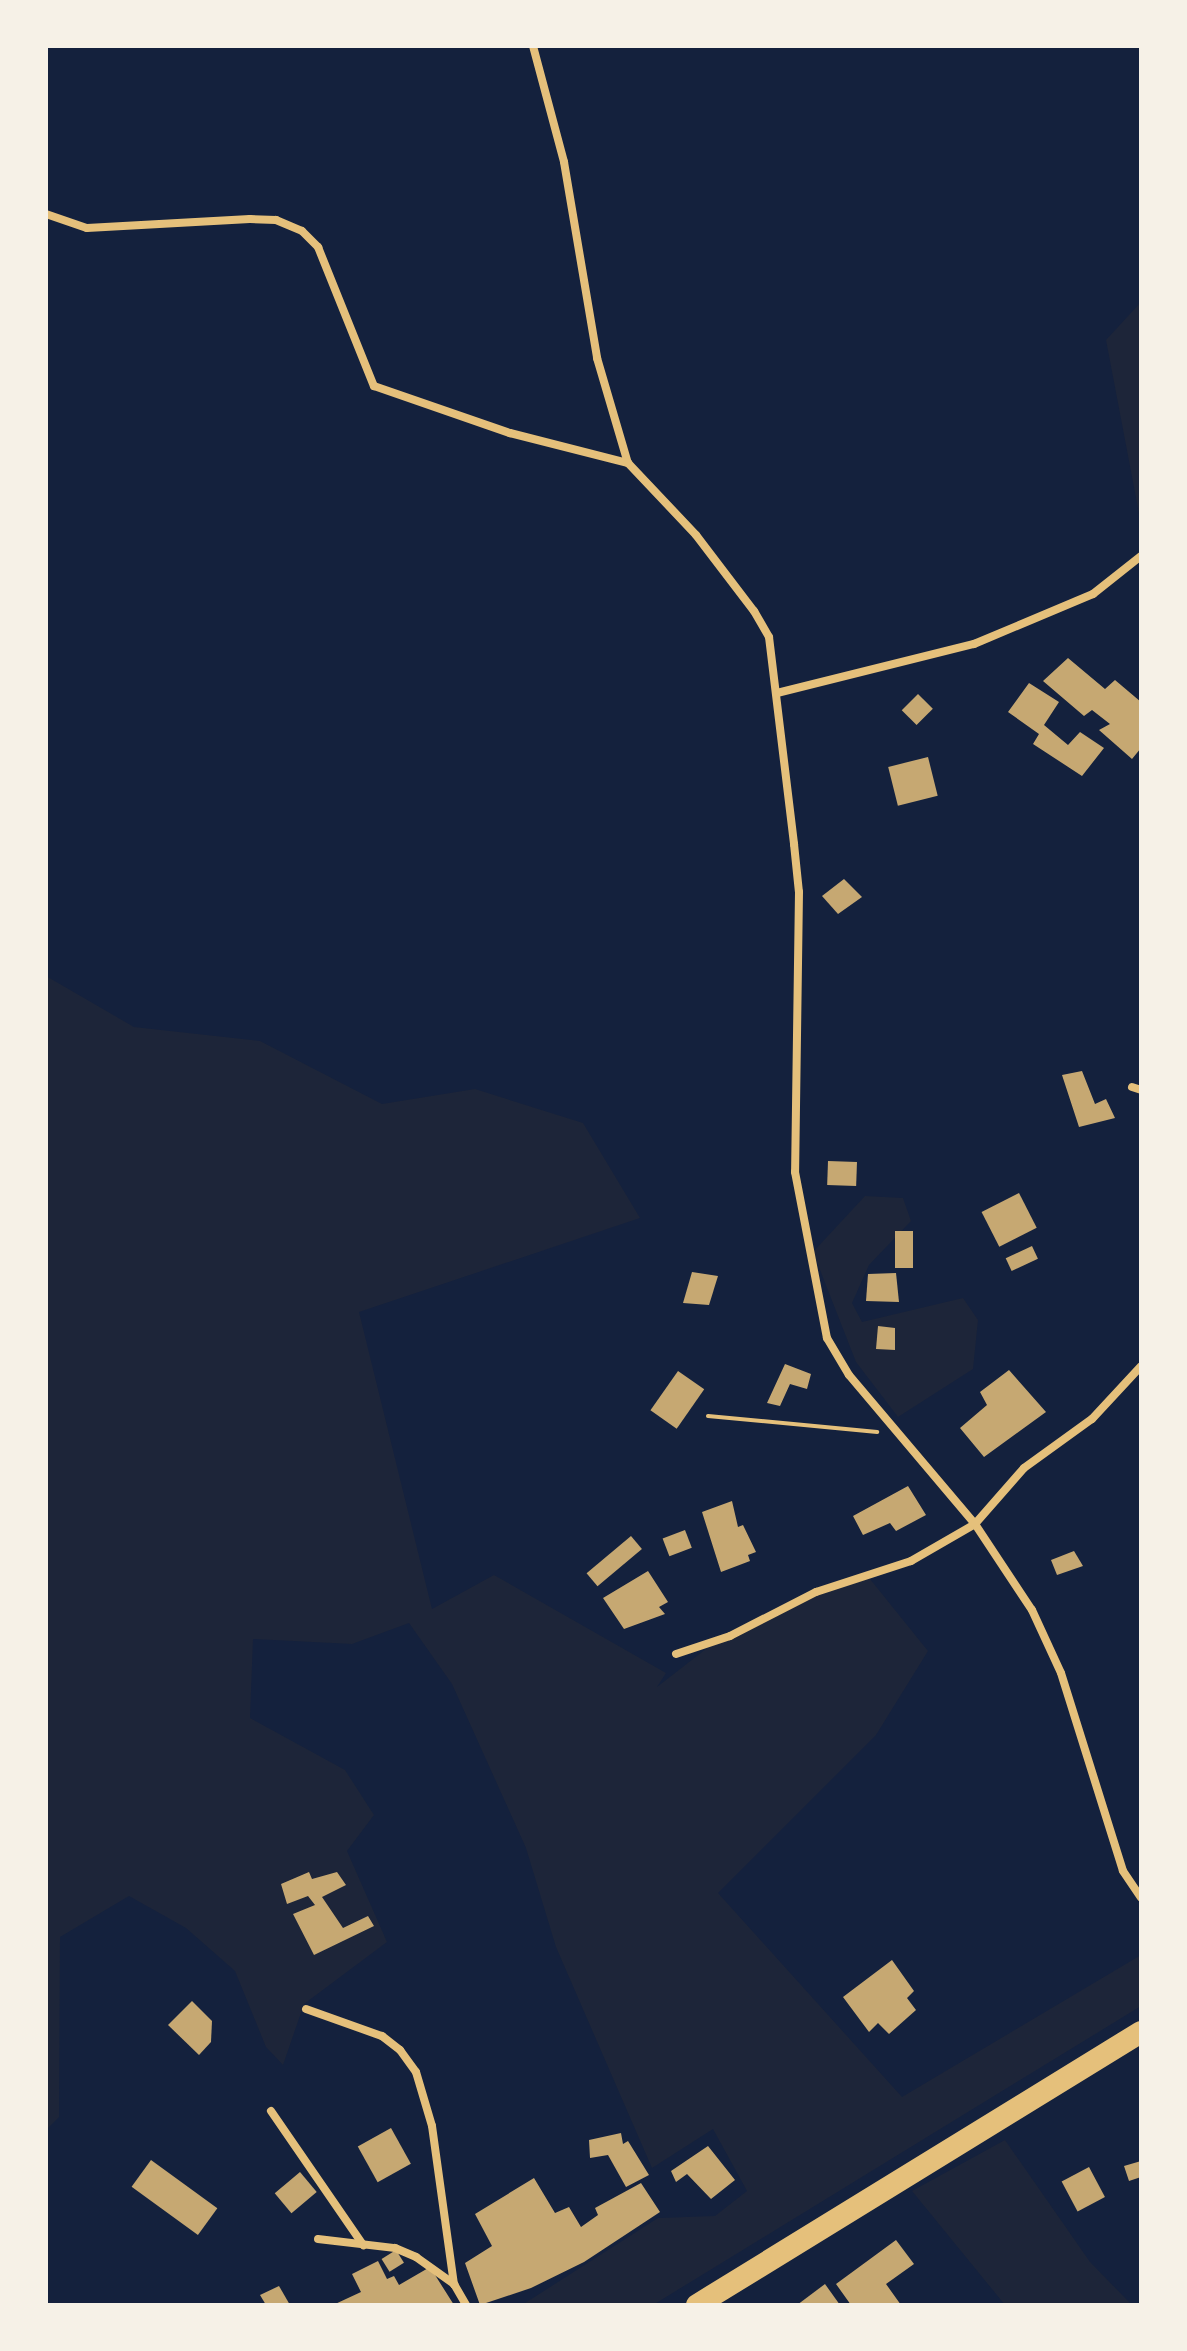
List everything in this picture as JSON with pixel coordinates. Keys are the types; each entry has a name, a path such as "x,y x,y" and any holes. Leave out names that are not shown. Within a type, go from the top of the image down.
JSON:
{"highway":[{"path":"697,2305 1141,2032"}],"street":[{"path":"533,46 564,162 597,358 628,463 696,535 754,611 769,637 799,892 798,1199 827,1338 843,1366 975,1524 1016,1581 1054,1653 1123,1871 1141,1898"},
{"path":"46,214 87,228 219,219 276,220 302,231 318,247 374,386 496,428 628,463"},
{"path":"777,693 974,644 1093,594 1141,556"},
{"path":"676,1654 730,1636 816,1592 911,1561 975,1524 1024,1468 1092,1419 1141,1366"},
{"path":"306,2009 382,2036 400,2050 416,2072 432,2126 454,2284 466,2305"},
{"path":"271,2111 363,2245"},
{"path":"318,2239 416,2257 454,2284"}],"path":[{"path":"708,1416 899,1434"}],"shaded area":[{"path":"1141,302 1141,524 1106,340"},
{"path":"46,976 134,1027 260,1041 382,1104 475,1089 583,1123 640,1218 359,1312 432,1609 494,1575 666,1673 657,1687 711,1645 765,1622 818,1587 870,1579 928,1651 876,1735 718,1893 902,2097 1141,1955 1141,2006 653,2305 522,2305 658,2218 715,2216 747,2191 713,2129 652,2168 556,1947 526,1848 452,1684 409,1623 352,1644 253,1639 250,1718 345,1770 374,1815 347,1851 387,1942 304,2004 283,2065 266,2047 235,1971 186,1928 129,1896 60,1937 59,2117 46,2130"},
{"path":"865,1196 903,1198 911,1221 869,1265 852,1303 862,1322 963,1298 978,1320 973,1369 898,1417 856,1362 813,1252"},
{"path":"1005,2140 1090,2262 1132,2305 1005,2305 912,2191"}],"building":[{"path":"1068,658 1105,689 1115,680 1141,702 1141,748 1132,759 1099,730 1110,724 1092,710 1084,716 1043,681"},
{"path":"1029,683 1059,702 1044,725 1068,745 1080,732 1104,748 1082,776 1033,744 1039,734 1008,712"},
{"path":"918,694 933,709 917,725 902,710"},
{"path":"928,757 938,796 898,806 888,767"},
{"path":"844,879 862,897 838,914 822,896"},
{"path":"1082,1071 1095,1104 1106,1099 1115,1118 1079,1127 1062,1075"},
{"path":"828,1161 857,1162 856,1186 827,1185"},
{"path":"1019,1193 1037,1228 999,1247 982,1212"},
{"path":"895,1231 913,1231 913,1268 895,1268"},
{"path":"1032,1246 1038,1259 1012,1271 1006,1258"},
{"path":"692,1272 718,1276 709,1305 683,1303"},
{"path":"896,1273 899,1302 866,1301 868,1274"},
{"path":"878,1326 895,1328 895,1350 876,1349"},
{"path":"785,1364 811,1374 807,1389 790,1384 780,1406 767,1403"},
{"path":"1009,1370 1046,1412 984,1457 960,1428 987,1405 980,1392"},
{"path":"678,1371 704,1389 677,1429 650,1410"},
{"path":"908,1486 926,1515 896,1531 890,1523 863,1535 853,1516"},
{"path":"732,1501 738,1527 743,1525 756,1552 748,1555 750,1561 721,1572 702,1512"},
{"path":"685,1530 692,1548 669,1556 663,1539"},
{"path":"631,1536 642,1549 597,1586 587,1573"},
{"path":"1074,1551 1083,1566 1057,1575 1051,1560"},
{"path":"648,1571 668,1602 659,1607 665,1614 624,1629 603,1598"},
{"path":"309,1872 312,1879 337,1872 346,1885 322,1897 343,1928 368,1916 374,1926 314,1955 293,1914 315,1905 308,1896 287,1904 281,1884"},
{"path":"892,1960 914,1991 907,1998 916,2010 889,2034 878,2023 869,2032 843,1997"},
{"path":"192,2001 212,2021 211,2042 199,2055 168,2025"},
{"path":"391,2128 411,2164 378,2182 358,2146"},
{"path":"621,2133 623,2144 628,2141 649,2175 626,2187 608,2155 590,2158 589,2140"},
{"path":"708,2146 735,2180 711,2199 687,2174 676,2182 671,2171"},
{"path":"151,2160 217,2208 198,2235 132,2187"},
{"path":"1141,2161 1141,2177 1129,2181 1124,2166"},
{"path":"1089,2167 1105,2197 1078,2212 1062,2182"},
{"path":"300,2172 317,2192 291,2213 275,2193"},
{"path":"534,2178 555,2213 569,2207 581,2227 598,2215 595,2208 641,2183 660,2212 584,2262 531,2288 480,2305 465,2263 492,2246 475,2214"},
{"path":"896,2240 914,2264 886,2284 901,2305 851,2305 836,2284"},
{"path":"396,2250 404,2263 390,2272 382,2259"},
{"path":"378,2261 387,2279 394,2276 399,2285 430,2267 454,2305 333,2305 361,2292 352,2274"},
{"path":"825,2284 840,2305 797,2305"},
{"path":"279,2286 290,2305 266,2305 260,2295"}]}
